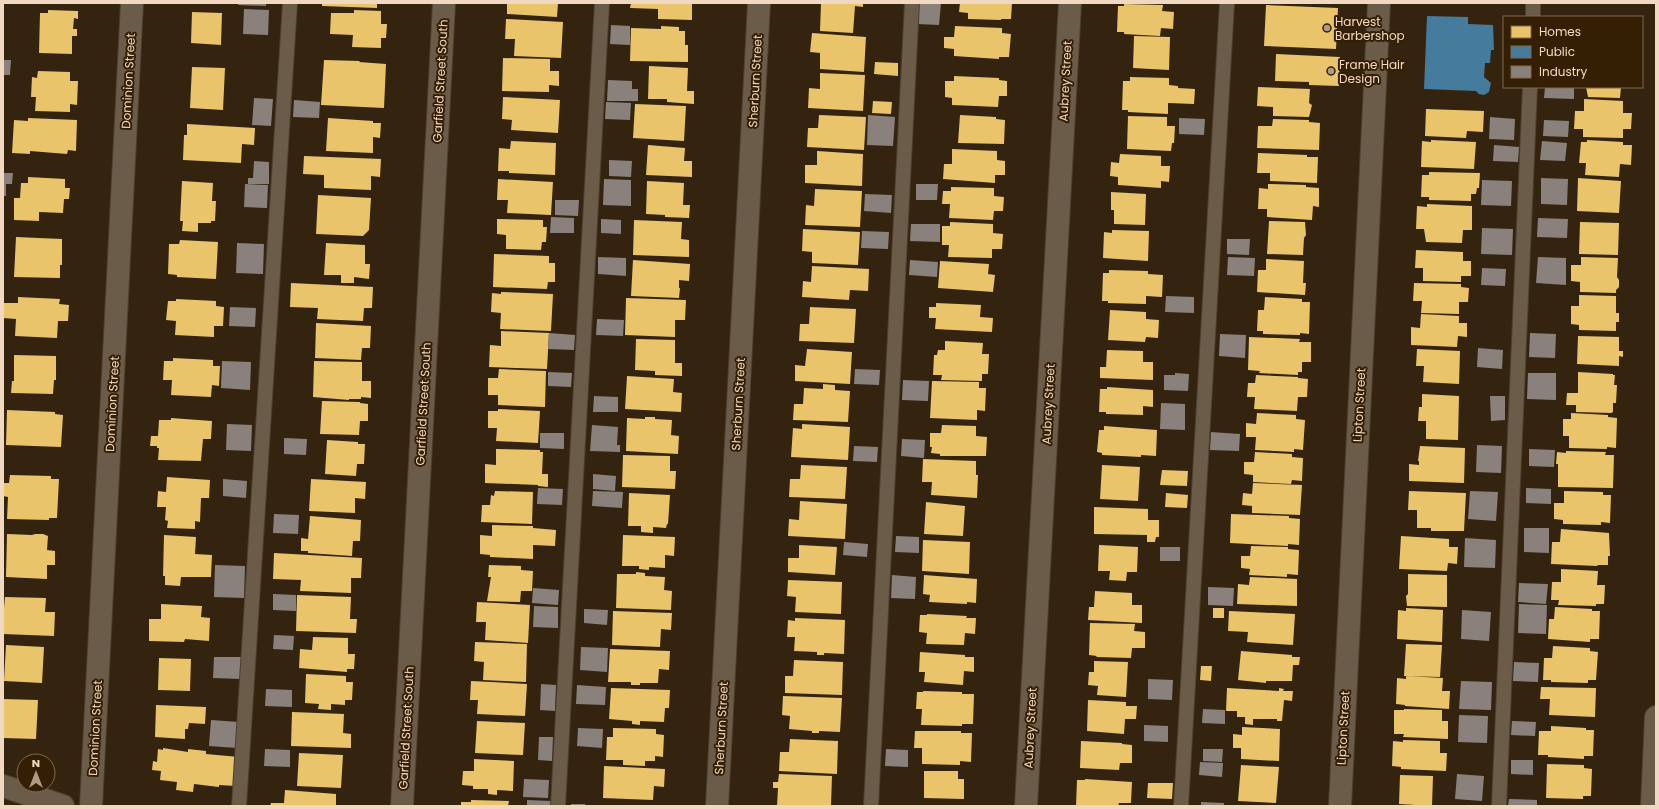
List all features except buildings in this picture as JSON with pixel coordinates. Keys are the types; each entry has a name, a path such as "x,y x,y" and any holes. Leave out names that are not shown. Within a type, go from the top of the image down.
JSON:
{"street":[{"name":"Dominion Street","path":"91,806 132,3"},
{"name":"Garfield Street South","path":"402,806 444,3"},
{"name":"Sherburn Street","path":"717,806 759,3"},
{"name":"Aubrey Street","path":"1026,806 1070,3"},
{"name":"Lipton Street","path":"1340,806 1379,3"},
{"path":"1652,806 1656,717"},
{"path":"3,786 63,806"}],"lane":[{"path":"239,806 290,3"},
{"path":"558,806 602,3"},
{"path":"870,806 912,3"},
{"path":"1181,806 1227,3"},
{"path":"1533,3 1533,16"},
{"path":"1499,806 1530,88"}],"place":[{"name":"Harvest Barbershop","path":"1327,28"},
{"name":"Frame Hair Design","path":"1331,71"}]}
